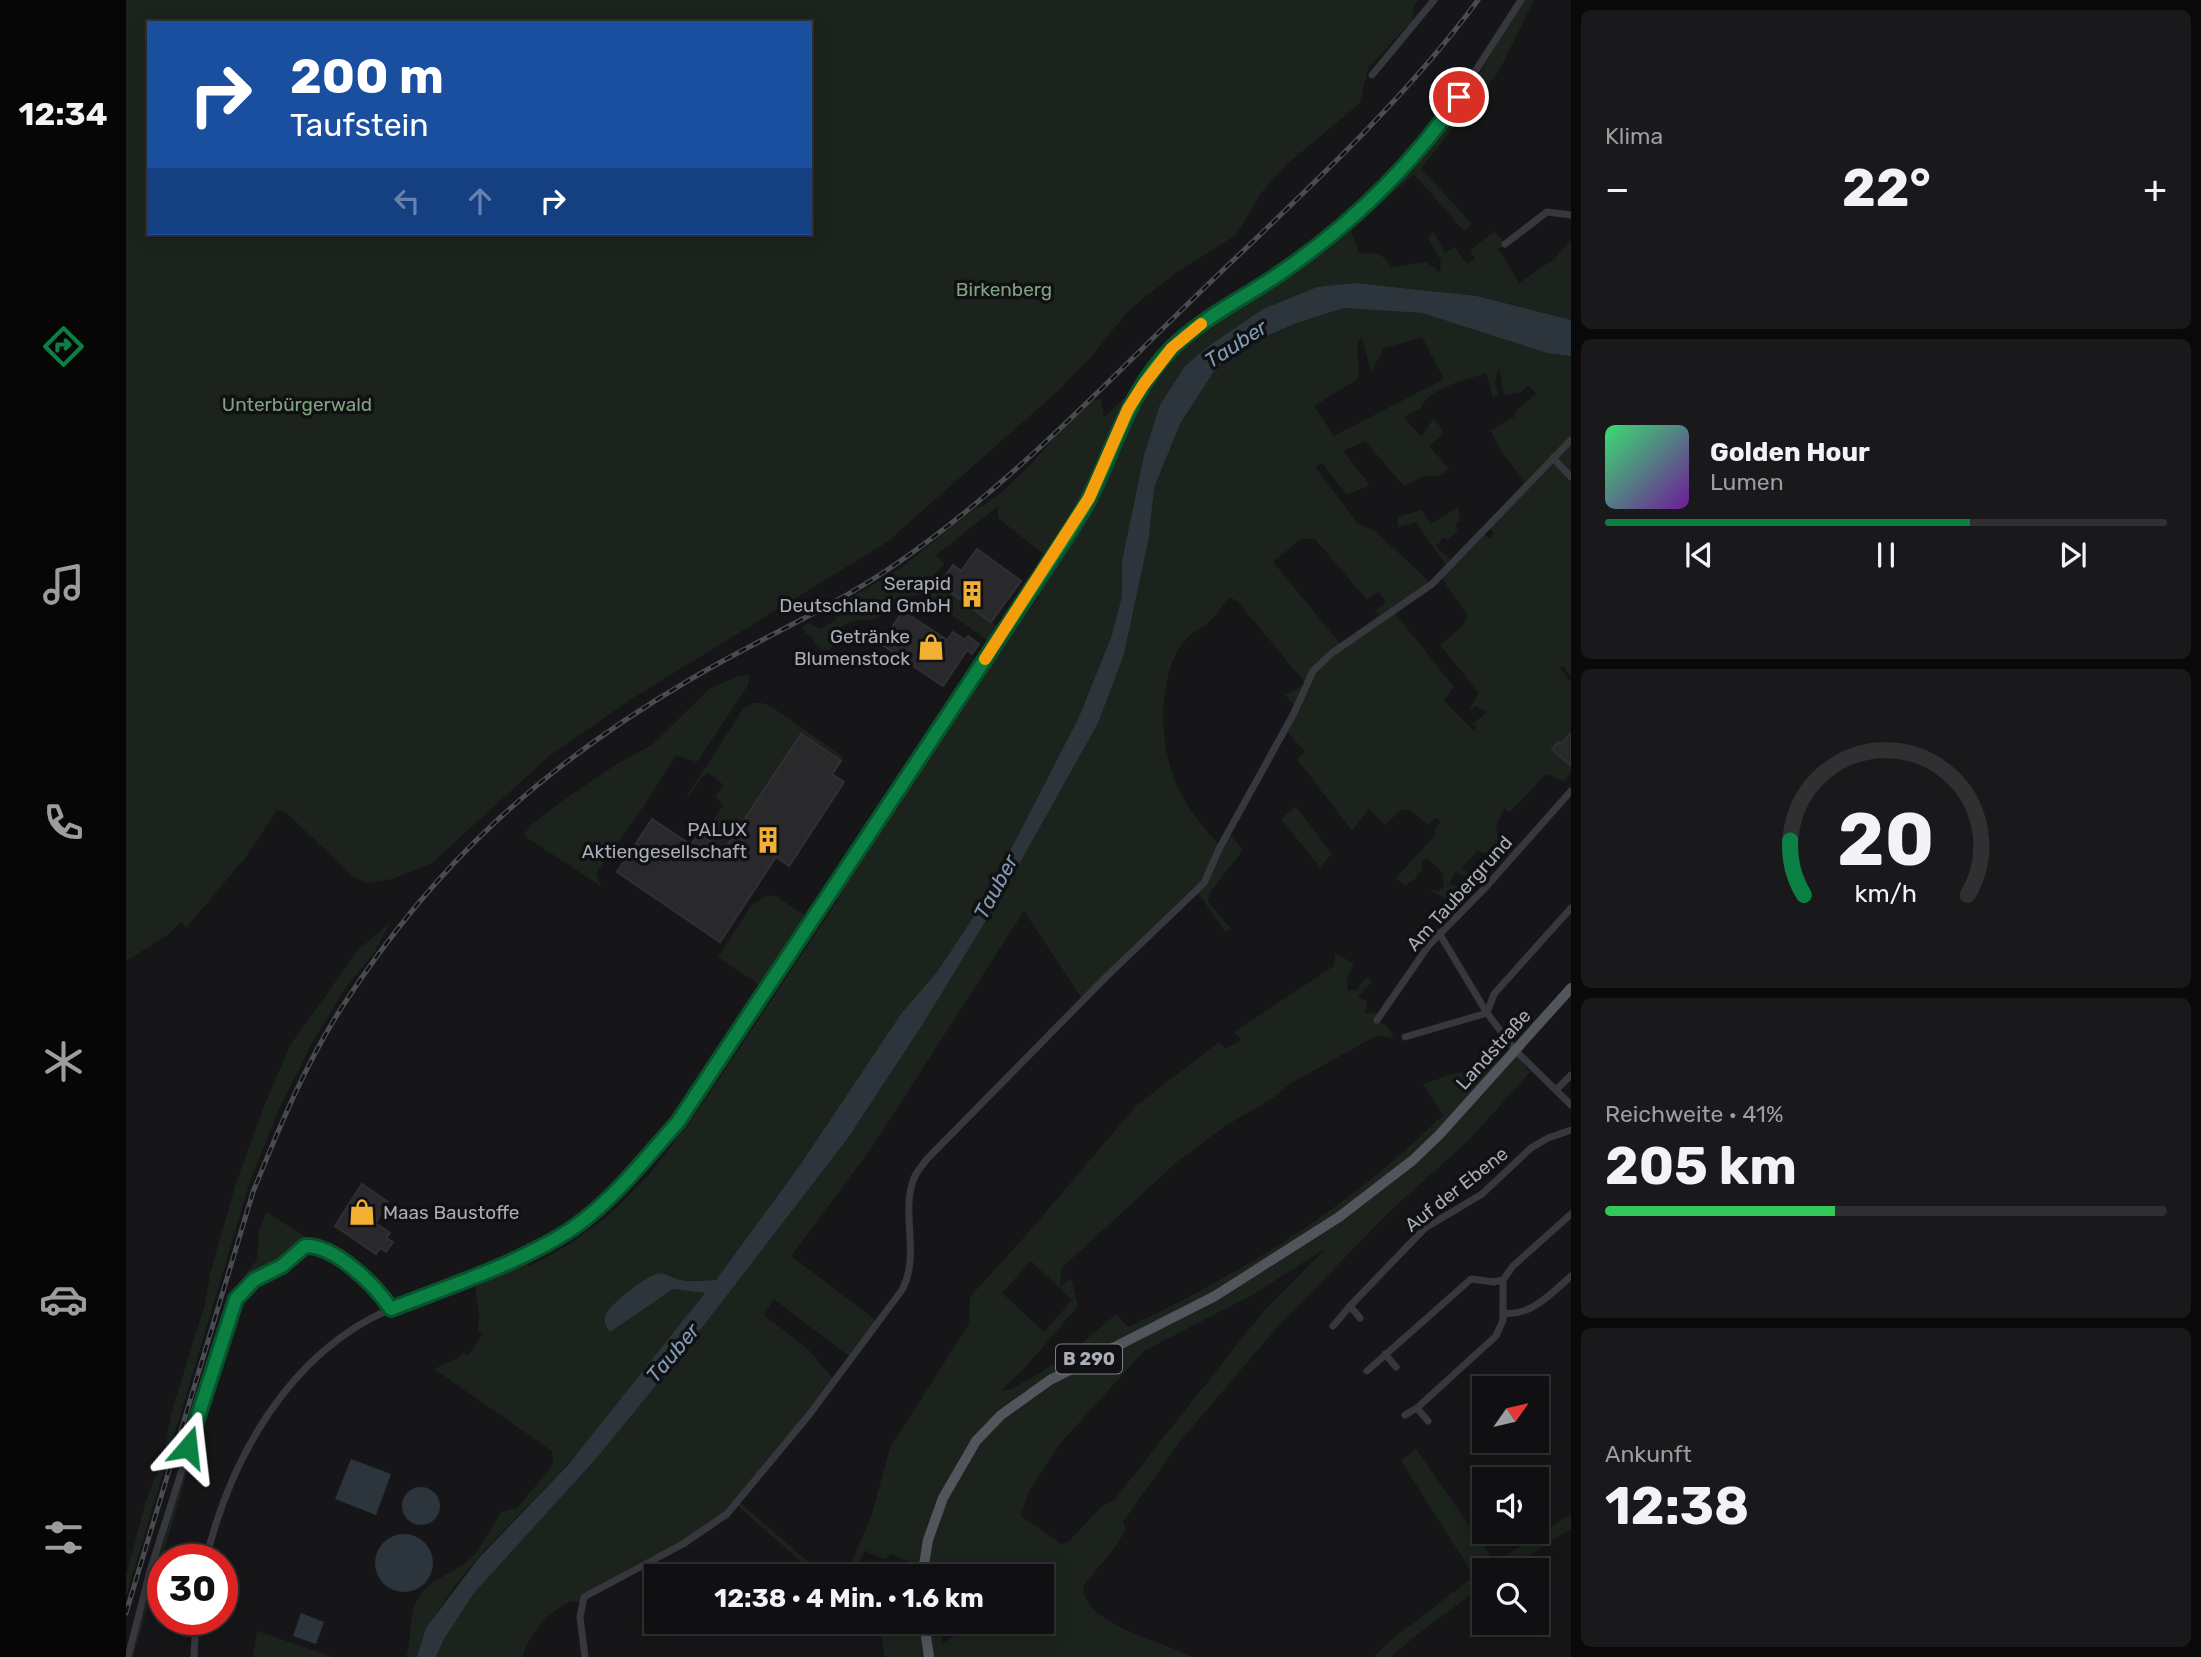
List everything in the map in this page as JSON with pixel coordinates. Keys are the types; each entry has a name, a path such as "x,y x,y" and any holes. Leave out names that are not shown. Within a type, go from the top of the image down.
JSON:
{"main road":[{"name":"Landstraße","path":"924,1564 928,1540 943,1498 976,1441 1000,1415 1050,1380 1215,1296 1317,1233 1385,1183 1440,1134 1571,988"},
{"path":"926,1634 929,1657"}],"street":[{"path":"1372,75 1433,0"},
{"path":"210,1544 220,1510 255,1436 299,1374 329,1346 369,1319 502,1265 560,1237 613,1194 678,1122 1051,559 1089,498 1128,409 1156,366 1199,325 1283,272 1346,222 1396,174 1451,109 1521,0"},
{"path":"1505,244 1548,212 1571,215"},
{"path":"585,1657 579,1617 584,1597 683,1544 727,1514 809,1415 902,1290 910,1271 910,1198 913,1179 926,1160 1106,977 1204,883 1313,671 1332,653 1432,584 1571,440"},
{"path":"1553,458 1571,477"},
{"name":"Am Taubergrund","path":"1377,1020 1439,933 1485,888 1571,791"},
{"path":"1487,1013 1494,994 1571,908"},
{"path":"1439,933 1487,1013 1515,1050 1571,1104"},
{"path":"1405,1037 1487,1013"},
{"path":"1557,1089 1571,1075"},
{"name":"Auf der Ebene","path":"1333,1326 1425,1228 1482,1194 1531,1148 1548,1138 1571,1130"},
{"path":"1405,1415 1417,1408 1496,1336 1503,1313 1503,1280 1513,1266 1571,1214"},
{"path":"128,1657 150,1571 236,1299 254,1280 282,1266 305,1246 313,1246 323,1248 377,1287 391,1309"},
{"path":"1503,1313 1515,1315 1528,1311 1571,1276"},
{"path":"1367,1371 1471,1279 1494,1282 1503,1280"},
{"path":"1350,1306 1360,1318"},
{"path":"1385,1354 1396,1367"},
{"path":"1417,1408 1428,1421"},
{"path":"194,1657 195,1635"}],"green space":[{"name":"Unterbürgerwald","path":"126,0 1419,0 1413,8 1413,20 1368,68 1360,103 1286,165 1261,193 1236,235 1174,274 1129,310 1090,358 1058,391 887,542 633,698 549,756 432,863 392,879 367,883 352,876 288,814 277,810 245,858 186,928 181,921 169,934 126,961"},
{"path":"1523,0 1534,0 1499,71 1421,168 1472,224 1464,231 1414,174 1351,231 1359,253 1380,254 1392,267 1426,262 1440,272 1441,261 1428,238 1433,232 1445,253 1455,247 1467,264 1475,259 1470,250 1495,231 1505,244 1496,251 1500,251 1519,283 1554,259 1571,240 1571,320 1477,296 1355,283 1317,287 1263,309 1160,407 1144,455 1122,561 1122,596 1112,636 1079,717 990,890 937,972 901,1014 800,1165 716,1280 680,1281 664,1274 605,1317 605,1326 610,1331 673,1289 706,1292 584,1445 461,1578 428,1629 417,1657 406,1657 414,1607 423,1591 468,1561 501,1512 517,1508 553,1465 552,1451 434,1369 458,1358 463,1352 468,1356 482,1335 477,1330 479,1315 476,1284 479,1275 520,1257 530,1266 568,1245 608,1216 649,1175 698,1110 838,900 834,887 994,645 922,594 904,599 878,617 845,624 838,630 837,642 829,650 818,647 803,627 808,623 821,629 836,620 837,606 901,568 975,508 983,506 1002,492 1032,463 1086,402 1101,399 1104,418 1123,399 1135,398 1185,337 1283,272 1428,146 1471,88","holes":["998,506 998,518 1051,560 1033,587 1039,598 1021,620 1014,616 1004,631 933,578 944,563 936,555"]},
{"path":"1344,308 1422,313 1547,353 1571,356 1571,676 1563,666 1560,668 1571,682 1571,733 1552,749 1571,766 1571,772 1564,781 1546,774 1509,813 1504,808 1496,827 1499,844 1512,851 1519,843 1523,846 1512,857 1494,850 1491,855 1477,851 1462,868 1468,872 1467,878 1455,872 1449,884 1458,886 1456,891 1463,902 1456,904 1429,890 1439,891 1444,885 1443,873 1428,859 1421,861 1423,868 1414,880 1405,885 1396,878 1436,834 1434,830 1441,822 1436,817 1429,825 1408,809 1401,810 1385,825 1369,809 1352,831 1297,759 1305,752 1285,729 1296,708 1285,695 1306,684 1238,602 1230,597 1209,622 1181,645 1167,678 1163,717 1167,756 1183,798 1220,847 1228,832 1243,850 1210,892 1208,901 1230,928 1226,932 1197,892 1083,1000 1024,911 872,1147 791,1256 878,1322 851,1358 774,1299 764,1315 808,1349 834,1380 738,1501 811,1564 803,1564 736,1504 715,1525 589,1592 580,1603 571,1601 555,1611 535,1632 523,1657 436,1657 444,1639 474,1593 594,1461 681,1355 848,1138 921,1027 1004,891 1124,654 1149,537 1154,488 1180,424 1216,368 1250,343","holes":["1362,337 1371,372 1384,348 1422,337 1444,379 1334,436 1314,406 1359,378 1357,345","1499,368 1504,395 1522,392 1528,385 1536,394 1516,411 1515,420 1513,416 1491,431 1498,446 1527,485 1488,525 1494,534 1489,539 1482,531 1453,562 1436,546 1444,537 1447,540 1458,531 1455,525 1460,521 1458,507 1431,524 1421,510 1398,517 1398,527 1416,522 1448,568 1440,576 1468,616 1462,627 1440,645 1479,693 1468,712 1476,706 1487,712 1470,726 1477,725 1474,731 1444,701 1454,687 1394,612 1432,584 1375,531 1358,524 1315,467 1322,463 1347,495 1370,485 1343,451 1365,441 1404,486 1421,477 1442,475 1449,469 1429,446 1444,433 1434,418 1421,437 1404,417 1421,408 1425,401 1440,390 1486,373 1493,398 1498,395 1495,382","1301,539 1315,539 1367,600 1378,592 1386,602 1375,611 1382,618 1342,646 1273,562"]},
{"path":"749,675 748,685 697,762 676,755 596,873 601,886 526,837 524,834 532,824 568,797 617,764 652,745 709,689 738,676"},
{"path":"753,703 772,707 843,757 841,761 802,735 724,850 703,836 723,805 715,797 724,785 708,773 701,778 689,797 687,796 743,709"},
{"path":"1296,806 1332,854 1320,867 1281,819"},
{"path":"767,895 776,896 812,920 766,989 718,957 751,906"},
{"path":"390,923 374,953 346,987 312,1043 280,1107 250,1181 126,1597 126,1576 145,1504 164,1454 171,1414 204,1307 211,1270 236,1183 263,1109 289,1047 358,950"},
{"path":"1335,953 1354,964 1347,978 1348,991 1356,990 1367,977 1372,982 1358,996 1367,1002 1365,1014 1377,1012 1377,1020 1388,1027 1394,1038 1376,1036 1291,1083 1273,1098 1227,1125 1178,1161 1061,1270 1060,1287 1071,1278 1078,1306 1022,1371 1001,1390 1010,1390 1065,1358 1116,1314 1128,1327 1171,1306 1255,1260 1333,1208 1408,1148 1443,1115 1423,1084 1455,1073 1476,1074 1515,1050 1527,1060 1523,1064 1530,1072 1471,1138 1388,1213 1273,1332 1181,1440 1123,1522 1126,1529 1116,1546 1083,1586 1087,1600 1096,1612 1110,1622 1192,1657 885,1657 881,1634 941,1634 943,1643 958,1634 1054,1634 1054,1564 908,1564 890,1554 886,1560 865,1551 859,1564 851,1564 871,1517 890,1448 969,1324 970,1297 1136,1106 1219,1042 1226,1049 1241,1040 1234,1032 1334,966","holes":["1326,1248 1262,1313 1115,1499 1100,1508 1068,1542 1061,1544 1021,1516 1029,1491 1059,1445 1144,1351 1254,1294","1031,1261 1072,1300 1044,1332 1002,1293"]},
{"path":"267,1212 305,1237 282,1268 250,1289 237,1302 166,1544 159,1544 236,1299 244,1289 247,1272 257,1260 259,1231"},
{"path":"1416,1449 1472,1529 1472,1544 1482,1544 1492,1558 1472,1558 1472,1573 1401,1461"},
{"path":"1571,1514 1571,1529 1549,1543 1549,1528"},
{"path":"1524,1544 1548,1544 1526,1558 1501,1558"},
{"path":"1472,1578 1472,1594 1391,1657 1374,1657 1390,1641"},
{"path":"147,1583 147,1609 133,1657 128,1657"},
{"path":"257,1631 333,1657 253,1657"}],"water":[{"name":"Tauber","path":"1355,283 1477,296 1571,320 1571,356 1547,353 1422,313 1344,308 1297,323 1250,343 1216,368 1180,424 1154,488 1149,537 1124,654 1098,723 1004,891 921,1027 848,1138 681,1355 594,1461 474,1593 444,1639 436,1657 417,1657 426,1628 478,1559 568,1465 705,1293 673,1289 610,1332 605,1321 608,1312 627,1292 656,1274 686,1281 716,1280 800,1165 901,1014 937,972 990,890 1079,717 1112,635 1122,596 1122,561 1144,455 1160,405 1185,366 1263,309 1317,287"},
{"path":"351,1459 391,1474 376,1515 335,1499"},
{"path":"421,1487 434,1493 440,1506 434,1519 421,1525 408,1519 402,1506 408,1493"},
{"path":"404,1534 420,1539 428,1547 433,1563 428,1579 420,1587 404,1592 388,1587 380,1579 375,1563 380,1547 388,1539"},
{"path":"301,1613 324,1622 316,1644 293,1636"}],"building":[{"path":"977,549 1021,581 991,622 939,584 953,565 961,571"},
{"name":"Getränke Blumenstock","path":"903,611 947,640 953,632 965,640 968,636 979,644 972,654 967,650 943,686 881,644"},
{"path":"1571,733 1571,766 1552,749"},
{"name":"PALUX Aktiengesellschaft","path":"801,734 841,761 832,774 844,782 789,866 776,857 720,942 617,872 652,819 691,845 699,833 724,850"},
{"name":"Maas Baustoffe","path":"362,1184 388,1202 375,1223 390,1233 386,1238 393,1242 386,1252 380,1248 376,1254 335,1226"}],"railway":[{"path":"126,1613 253,1192 294,1096 330,1026 417,905 497,820 588,746 691,679 871,580 937,535 976,504 1088,402 1343,154 1413,79 1478,0"}],"slow traffic":[{"path":"985,659 1089,498 1128,409 1144,384 1172,348 1201,324"}],"place":[{"name":"Serapid Deutschland GmbH","path":"972,594"},
{"name":"Getränke Blumenstock","path":"931,647"},
{"name":"PALUX Aktiengesellschaft","path":"768,840"},
{"name":"Maas Baustoffe","path":"362,1212"}],"route":[{"path":"188,1447 236,1299 254,1280 282,1266 305,1246 323,1248 355,1270 377,1287 391,1309 502,1265 560,1237 613,1194 678,1122 1043,572 1089,498 1128,409 1156,366 1199,325 1283,272 1361,209 1424,143 1459,97"}],"park label":[{"name":"Birkenberg","path":"1004,289"}]}
